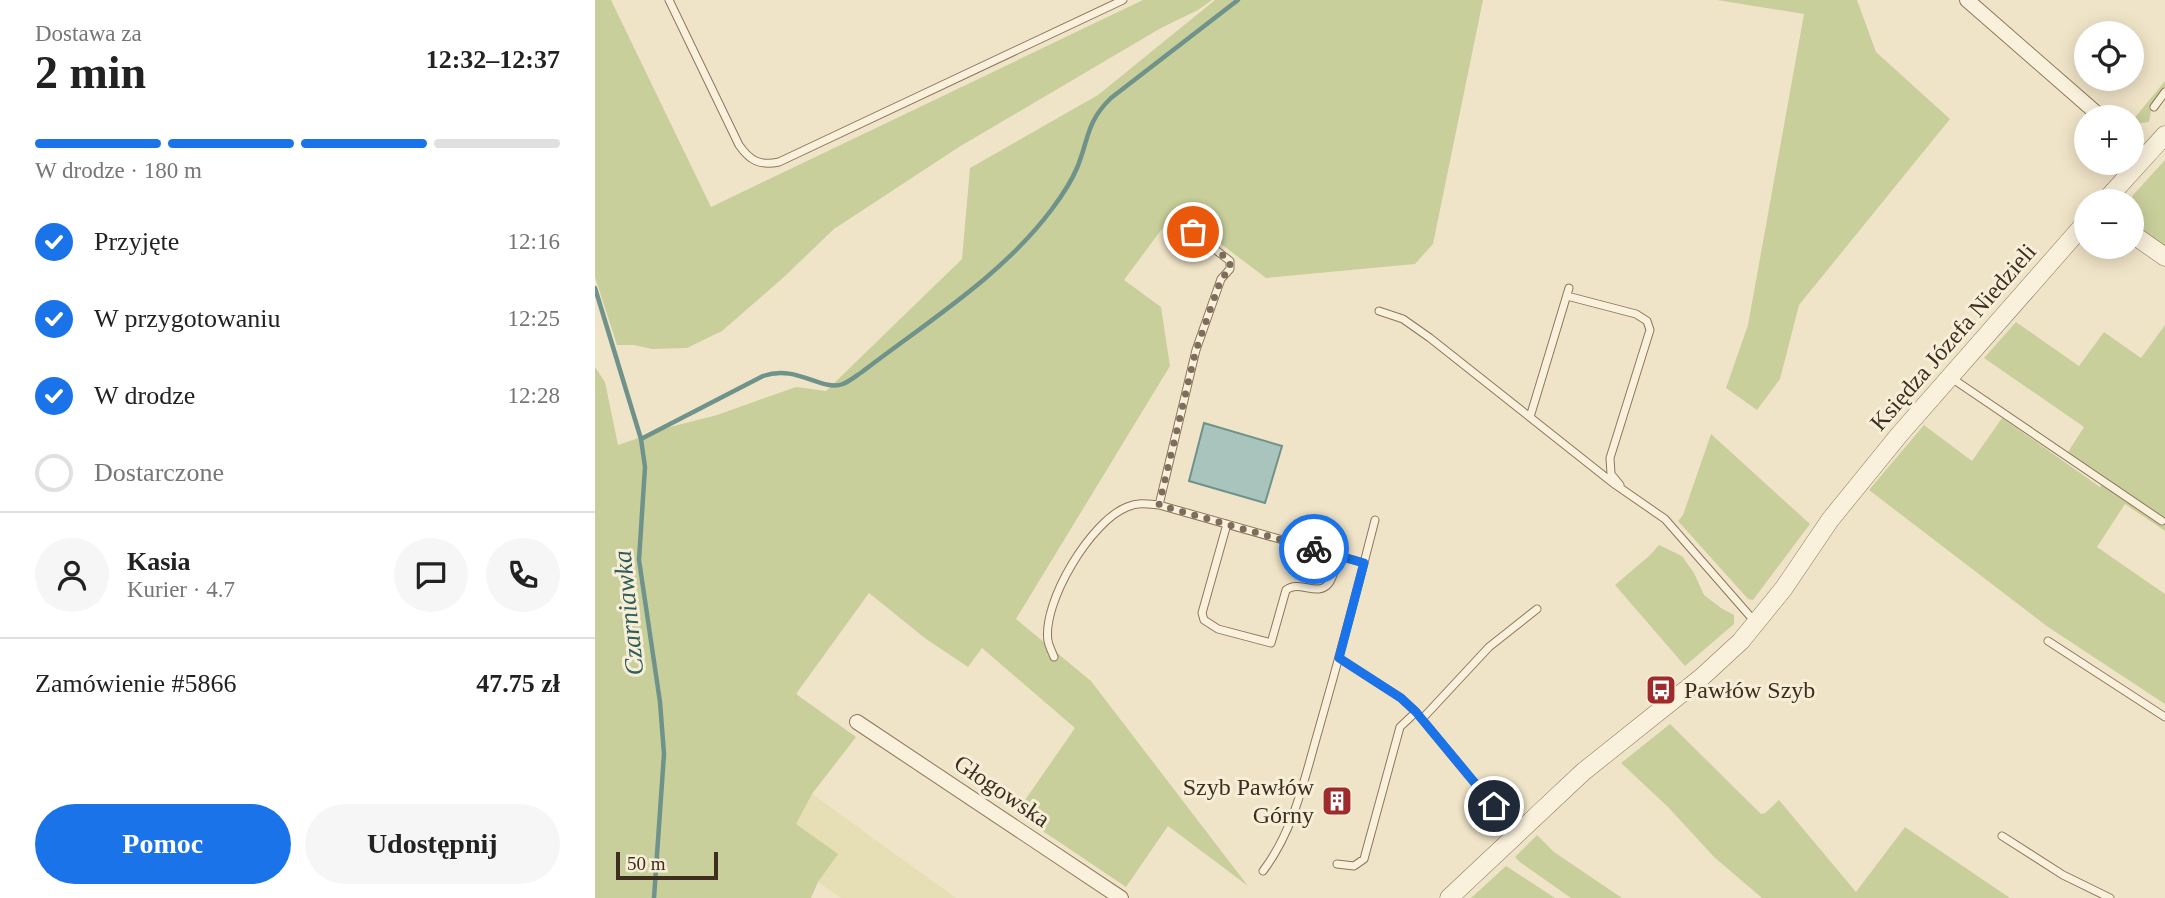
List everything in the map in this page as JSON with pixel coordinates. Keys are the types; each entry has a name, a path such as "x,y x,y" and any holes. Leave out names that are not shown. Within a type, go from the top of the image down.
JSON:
{"street":[{"path":"1967,0 2087,105"},
{"path":"2116,189 2165,135"},
{"name":"Księdza Józefa Niedzieli","path":"1449,898 1583,772 1702,677 1757,623 1858,485 2074,236"},
{"path":"2144,242 2165,257"},
{"name":"Głogowska","path":"857,722 1121,898"}],"lane":[{"path":"669,0 739,145 747,156 767,165 779,162 1123,0"},
{"path":"2154,107 2165,92"},
{"path":"1159,505 1196,350 1221,279 1230,269 1230,261 1174,218"},
{"path":"1530,417 1568,292 1636,314 1647,321 1650,330 1610,458 1611,474 1627,493"},
{"path":"1379,311 1403,320 1421,332 1627,493 1665,519 1757,623"},
{"path":"1950,376 2162,521"},
{"path":"1054,657 1048,642 1049,625 1055,602 1072,564 1084,544 1104,522 1127,507 1142,503 1159,505 1364,563"},
{"path":"1263,871 1282,842 1291,820 1339,658 1375,520"},
{"path":"1227,524 1202,613 1204,620 1218,629 1271,643 1286,590 1296,585 1318,589 1326,586 1331,582 1338,556"},
{"path":"1422,719 1489,647 1537,610"},
{"path":"2048,641 2165,717"},
{"path":"1339,658 1401,698 1416,712 1517,834"},
{"path":"1337,864 1354,866 1364,859 1400,727 1416,712"},
{"path":"2001,836 2063,875 2110,898"}],"shaded area":[{"path":"812,794 956,898 841,898 818,882 837,854 796,824"}],"green space":[{"path":"595,0 611,0 711,207 1143,0 1212,0 959,147 834,229 722,331 687,348 652,349 617,345 595,277"},
{"path":"1215,0 1483,0 1433,244 1415,264 1266,278 1176,210 1124,280 1161,307 1170,366 1016,619 1091,681 1248,886 1168,826 1126,887 1016,813 1075,728 982,648 968,667 926,639 869,593 796,694 856,737 812,794 796,824 838,854 818,882 811,898 595,898 595,367 605,382 618,445 670,427 717,415 796,387 826,391 962,259 970,168 1098,95"},
{"path":"1717,0 1857,0 1876,52 1950,119 1799,305 1780,379 1757,410 1726,388 1748,325 1804,14"},
{"path":"2165,81 2165,86 2152,106 2149,122 2144,123 2144,106"},
{"path":"2165,160 2165,248 2144,233 2144,189 2138,189"},
{"path":"2016,322 2079,366 2104,332 2141,358 2165,325 2165,531 2125,504 2097,547 2165,594 2165,704 2048,627 1869,490 1924,425 1972,461 2002,418 2100,487 2106,478 2068,452 2084,427 1984,358"},
{"path":"1711,434 1810,524 1753,600 1748,599 1678,521 1683,515"},
{"path":"1659,545 1682,556 1704,595 1734,615 1734,624 1685,666 1615,585"},
{"path":"1670,724 1761,814 1779,800 1856,892 1905,827 2010,898 1762,898 1714,857 1668,807 1621,763"},
{"path":"1537,835 1554,852 1622,898 1571,898 1521,863 1515,857"},
{"path":"1506,866 1555,898 1471,898"}],"water":[{"path":"1204,423 1282,446 1265,503 1189,481"}],"waterway":[{"path":"641,439 763,376 787,373 835,385 846,383 862,372 963,297 1010,256 1032,233 1066,189 1077,168 1092,123 1111,98 1238,0"},
{"name":"Czarniawka","path":"595,288 641,439 645,467 639,560 660,702 664,754 654,898"}],"way so far":[{"path":"1193,232 1230,261 1230,269 1221,279 1196,350 1159,505 1314,549"}],"place":[{"name":"Pawłów Szyb","path":"1661,690"},
{"name":"Szyb Pawłów Górny","path":"1337,801"}],"route":[{"path":"1314,549 1364,563 1339,658 1383,685 1416,712 1494,806"}]}
